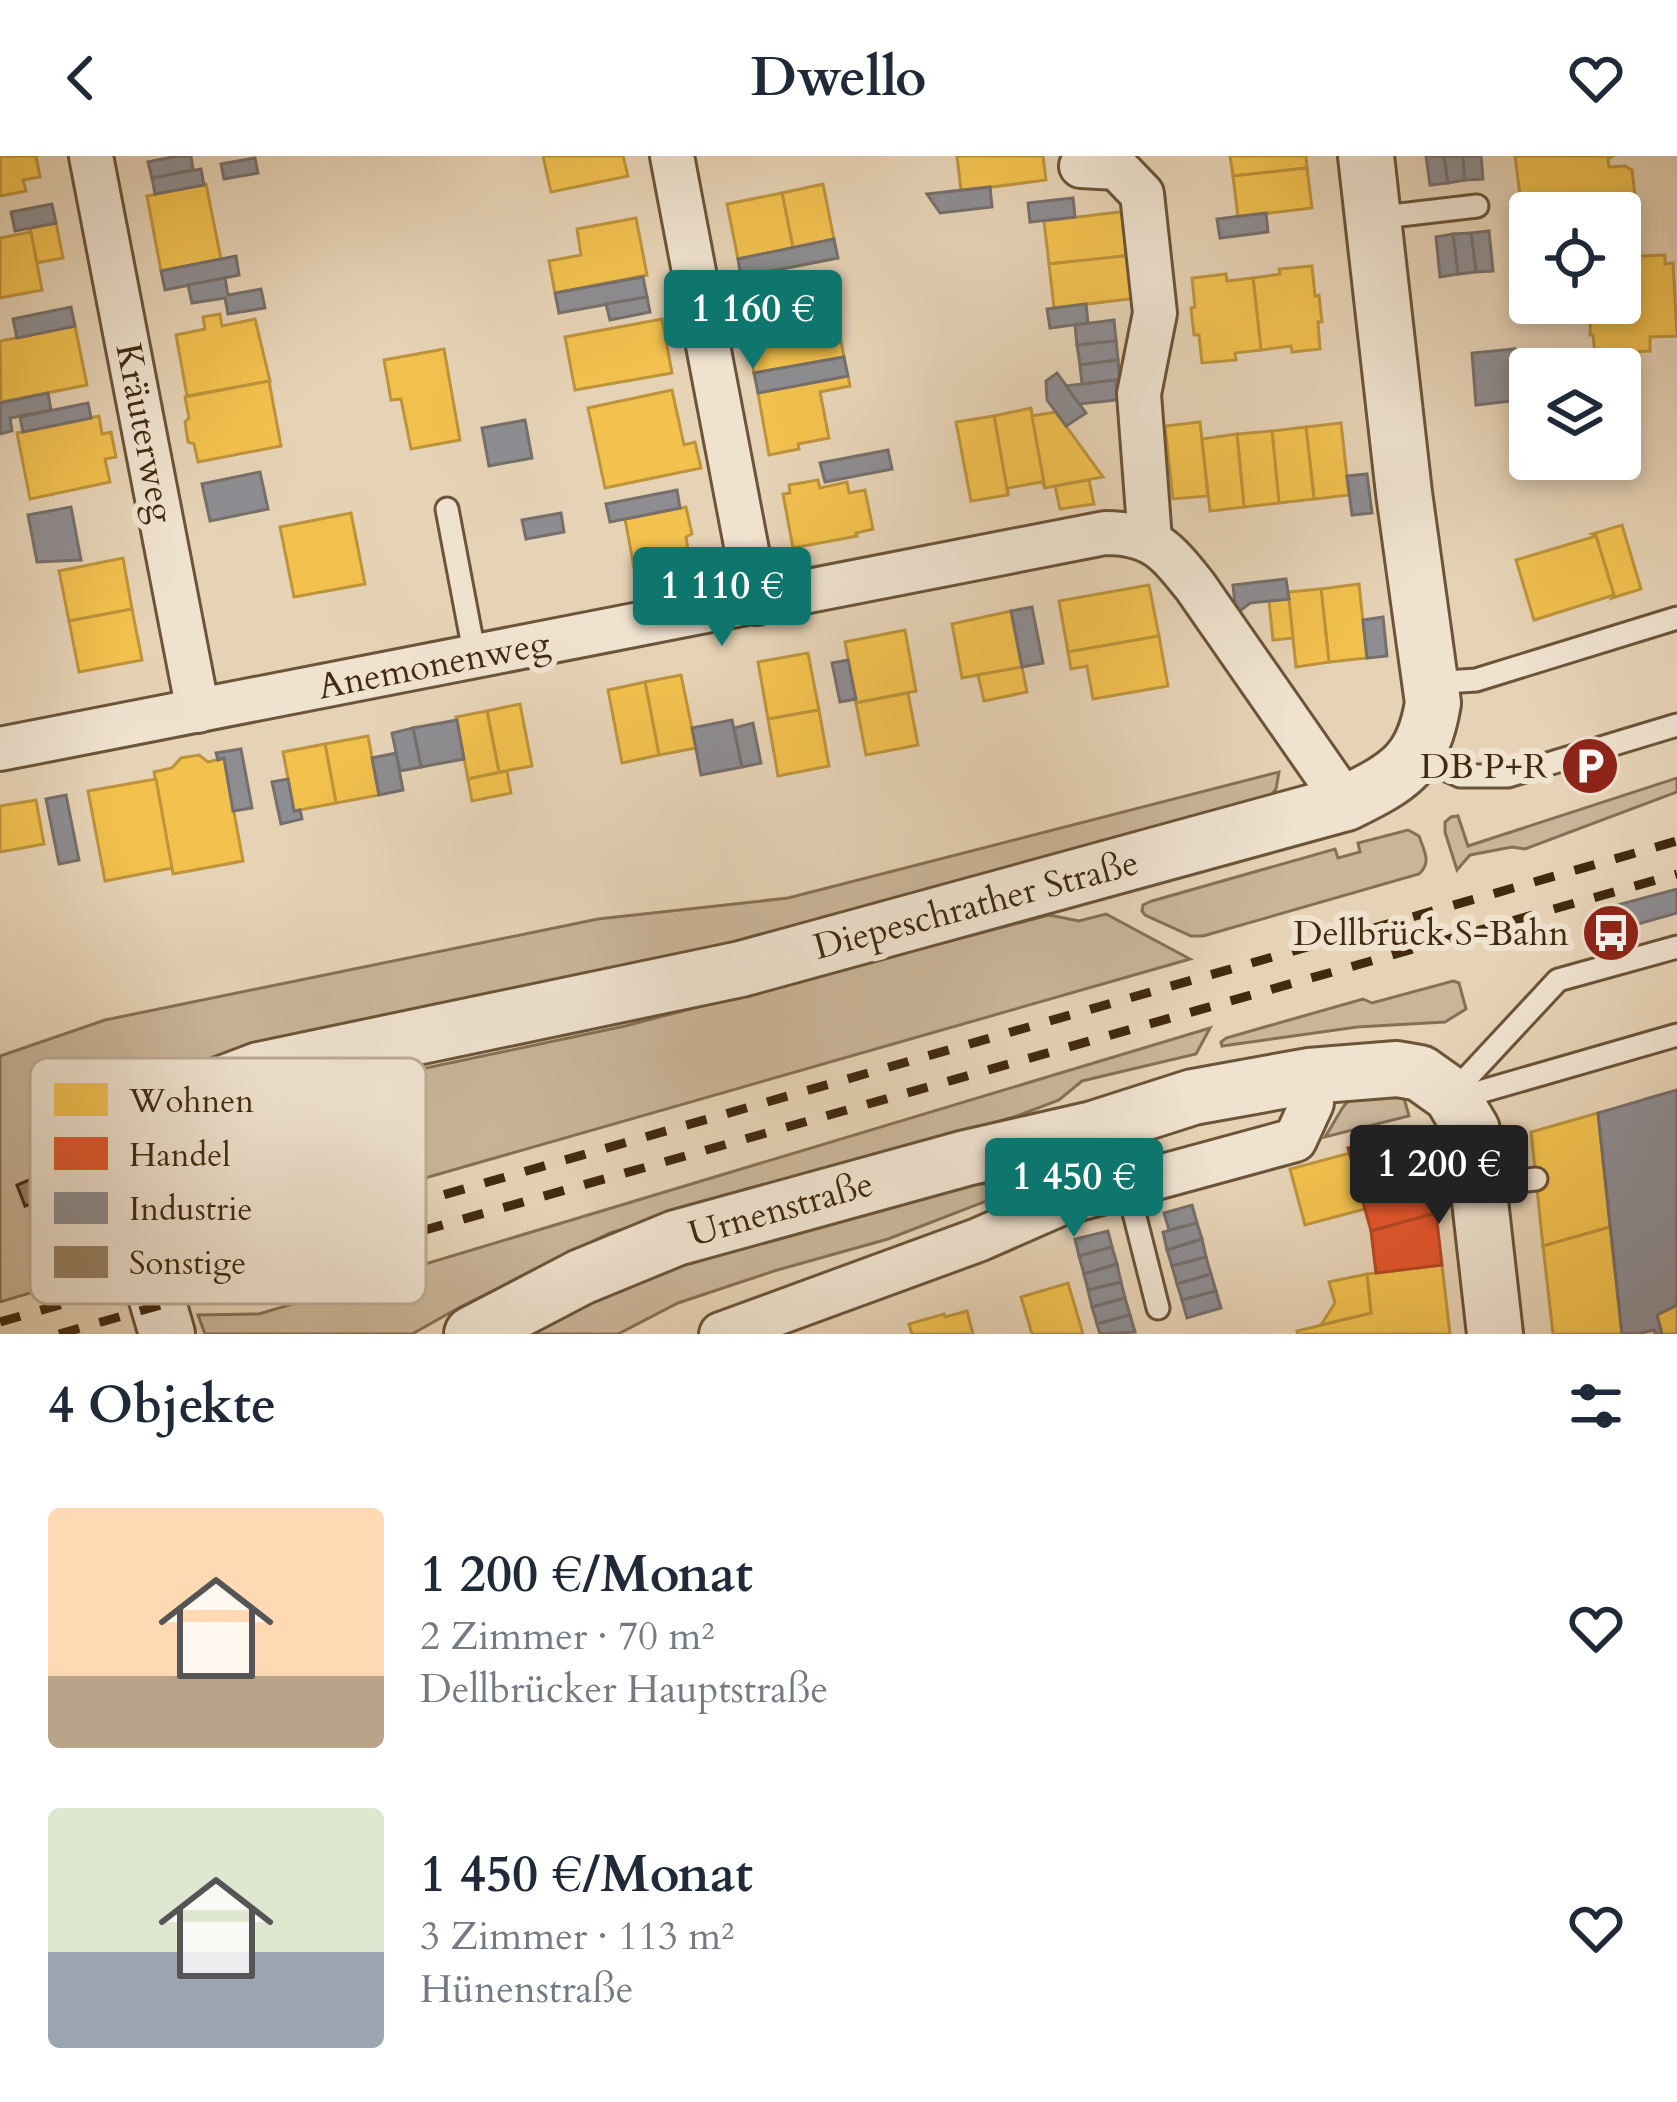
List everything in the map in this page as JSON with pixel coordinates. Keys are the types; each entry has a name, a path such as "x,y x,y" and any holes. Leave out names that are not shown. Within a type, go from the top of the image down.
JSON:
{"street":[{"name":"Kräuterweg","path":"91,156 198,711"},
{"path":"672,156 757,603"},
{"path":"1366,156 1433,703 1428,730 1416,755"},
{"path":"1081,166 1117,168 1142,194 1155,313 1139,394 1150,540 1170,554 1195,586 1346,803"},
{"name":"Anemonenweg","path":"0,749 1105,533 1129,533 1150,540"},
{"name":"Diepeschrather Straße","path":"316,1058 742,969 1013,897 1346,803 1391,780 1416,755"},
{"name":"Urnenstraße","path":"472,1334 581,1277 676,1238 966,1158 1093,1130 1192,1097 1309,1076 1397,1069 1420,1073 1453,1097"},
{"path":"721,1334 978,1240 1060,1204 1295,1140 1312,1103 1309,1076"},
{"path":"1453,1097 1472,1130 1495,1334"},
{"name":"Diepeschrather Straße","path":"158,1304 167,1334"}],"lane":[{"path":"1373,218 1478,206"},
{"path":"446,509 475,657"},
{"path":"1430,682 1476,680 1677,618"},
{"path":"1416,755 1460,776 1508,776 1677,725"},
{"path":"1453,1097 1558,980 1677,947"},
{"path":"1453,1097 1677,1035"},
{"path":"1480,1186 1536,1179"},
{"path":"1127,1186 1158,1308"}],"shaded area":[{"path":"1279,772 1276,789 1268,799 689,966 215,1058 30,1058 30,1293 0,1302 0,1056 105,1020 598,919 788,898"},
{"path":"1677,778 1677,792 1525,849 1470,855 1457,870 1445,832 1445,822 1451,817 1458,816 1468,846"},
{"path":"1408,830 1419,836 1425,851 1419,874 1203,936 1191,936 1142,911 1152,901 1335,849 1338,858 1360,852 1358,843"},
{"path":"1106,914 1190,959 426,1178 426,1068 625,1026 1049,915 1079,921"},
{"path":"1459,983 1466,1009 1445,1022 1357,1027 1222,1046 1226,1038 1363,999 1372,1003"},
{"path":"1210,1028 1196,1054 1082,1081 1059,1100 1017,1116 610,1233 412,1334 205,1334 198,1315 259,1314 292,1304 426,1304 426,1264"},
{"path":"1392,1093 1404,1098 1409,1116 1325,1137 1349,1101"},
{"path":"1038,1181 888,1239 678,1303 618,1334 521,1334 550,1317 700,1255 963,1185"}],"building: Wohnen":[{"path":"0,156 36,156 40,177 23,180 26,191 0,196"},
{"path":"543,156 623,156 628,176 551,192"},
{"path":"957,156 1043,156 1046,180 961,191"},
{"path":"1230,156 1306,156 1307,168 1233,176"},
{"path":"1515,156 1613,156 1608,159 1609,167 1632,170 1635,192 1520,192"},
{"path":"1307,168 1312,208 1238,217 1233,176"},
{"path":"206,184 221,259 161,271 147,196"},
{"path":"823,184 834,239 793,248 782,193"},
{"path":"782,193 793,248 738,259 727,204"},
{"path":"1128,211 1133,255 1049,264 1044,221"},
{"path":"636,218 647,275 555,293 549,261 581,255 577,229"},
{"path":"56,223 63,258 36,263 30,228"},
{"path":"31,232 42,290 0,298 0,238"},
{"path":"1133,255 1138,298 1054,308 1049,264"},
{"path":"1665,255 1665,264 1673,263 1677,336 1650,337 1650,351 1594,348 1590,324 1641,324 1641,256"},
{"path":"1312,266 1322,322 1318,322 1320,349 1261,350 1253,278 1280,274 1279,269"},
{"path":"1226,274 1227,281 1253,278 1261,350 1235,353 1236,360 1202,363 1199,335 1194,335 1192,278"},
{"path":"829,277 844,357 754,373 747,335 730,338 722,298"},
{"path":"220,314 222,326 255,319 270,381 187,396 176,335 205,329 203,317"},
{"path":"662,319 672,373 575,390 565,337"},
{"path":"75,326 87,385 1,402 0,341"},
{"path":"444,349 460,440 411,449 401,399 391,400 384,360"},
{"path":"848,376 850,386 820,392 829,438 769,455 758,393"},
{"path":"269,381 281,446 198,462 194,444 188,442 185,397"},
{"path":"672,390 684,445 695,442 701,468 605,488 588,408"},
{"path":"1031,408 1045,488 1042,482 1008,488 1008,495 994,416"},
{"path":"1056,412 1103,477 1045,488 1032,416"},
{"path":"99,416 102,434 111,432 116,457 105,459 110,482 30,499 17,433"},
{"path":"994,416 1008,495 971,501 956,422"},
{"path":"1200,422 1208,496 1173,499 1165,426"},
{"path":"1341,423 1349,495 1314,499 1306,427"},
{"path":"1306,427 1314,499 1279,503 1272,431"},
{"path":"1272,431 1279,503 1244,507 1237,434"},
{"path":"1237,434 1244,507 1210,511 1202,439"},
{"path":"818,480 820,488 847,482 849,493 865,490 873,529 793,548 783,494 790,493 789,485"},
{"path":"1089,480 1094,504 1060,509 1055,486"},
{"path":"686,507 692,534 686,537 691,568 636,578 625,519"},
{"path":"351,513 365,584 294,597 280,527"},
{"path":"1622,525 1641,589 1612,598 1592,534"},
{"path":"1596,536 1614,595 1534,620 1516,560"},
{"path":"123,558 132,609 69,621 59,571"},
{"path":"1359,584 1367,658 1329,662 1321,589"},
{"path":"1149,585 1159,636 1068,652 1059,601"},
{"path":"1321,589 1329,662 1296,667 1288,592"},
{"path":"1289,599 1293,638 1273,640 1269,601"},
{"path":"132,609 142,660 79,672 69,621"},
{"path":"1011,611 1022,667 962,678 952,624"},
{"path":"905,630 916,691 856,703 845,642"},
{"path":"1159,636 1168,686 1093,699 1087,666 1071,669 1068,652"},
{"path":"808,653 819,710 768,719 758,662"},
{"path":"1022,667 1027,692 984,701 978,675"},
{"path":"681,675 696,748 659,755 645,682"},
{"path":"645,682 659,755 622,763 608,690"},
{"path":"908,693 918,745 866,755 856,703"},
{"path":"520,704 532,766 499,772 487,711"},
{"path":"819,710 829,766 778,776 768,719"},
{"path":"487,711 499,772 468,779 456,717"},
{"path":"368,736 379,795 336,803 325,744"},
{"path":"325,744 336,803 294,811 283,752"},
{"path":"199,755 208,762 224,758 243,861 173,874 154,772"},
{"path":"507,771 511,793 472,801 468,779"},
{"path":"156,779 172,868 105,881 88,791"},
{"path":"36,800 44,844 0,852 0,806"},
{"path":"1677,1090 1677,1169 1666,1172 1645,1099"},
{"path":"1598,1113 1610,1227 1543,1246 1531,1132"},
{"path":"1350,1153 1365,1209 1305,1225 1290,1169"},
{"path":"1610,1227 1622,1334 1553,1334 1543,1246"},
{"path":"1442,1265 1450,1334 1298,1334 1371,1313 1367,1274"},
{"path":"1367,1274 1371,1313 1321,1325 1335,1303 1329,1282"},
{"path":"1068,1283 1083,1334 1032,1334 1021,1297"},
{"path":"1677,1305 1677,1334 1662,1334 1657,1315"},
{"path":"967,1311 973,1334 912,1334 909,1324"}],"building: Handel":[{"path":"1415,1129 1436,1213 1371,1231 1348,1148"},
{"path":"1436,1213 1442,1265 1376,1273 1371,1231"}],"building: Industrie":[{"path":"191,156 193,170 152,178 148,162"},
{"path":"1426,156 1444,156 1448,183 1430,185"},
{"path":"1444,156 1463,156 1465,180 1448,183"},
{"path":"1463,156 1481,156 1483,179 1465,180"},
{"path":"255,158 258,173 224,179 221,164"},
{"path":"201,169 204,185 155,194 152,178"},
{"path":"990,187 992,207 940,213 927,194"},
{"path":"1073,198 1075,217 1030,222 1028,203"},
{"path":"52,204 56,223 15,231 11,212"},
{"path":"1266,213 1268,232 1220,238 1217,219"},
{"path":"1489,231 1493,271 1476,272 1471,233"},
{"path":"1471,233 1476,272 1458,274 1453,234"},
{"path":"1453,234 1458,274 1440,277 1436,237"},
{"path":"834,239 838,258 741,277 738,259"},
{"path":"236,256 239,275 165,290 161,271"},
{"path":"643,277 647,297 559,313 555,293"},
{"path":"225,278 228,295 261,289 265,308 228,314 225,298 192,303 188,285"},
{"path":"647,297 650,312 610,320 606,304"},
{"path":"1086,304 1088,323 1050,328 1047,309"},
{"path":"71,307 75,326 17,338 13,319"},
{"path":"1114,320 1116,341 1077,345 1075,325"},
{"path":"1116,341 1118,360 1080,365 1077,345"},
{"path":"1509,350 1509,401 1476,405 1472,353"},
{"path":"844,357 848,376 758,393 754,373"},
{"path":"1118,360 1120,380 1082,384 1080,365"},
{"path":"1057,373 1086,413 1066,426 1047,400 1046,381"},
{"path":"1116,380 1117,400 1079,404 1066,386"},
{"path":"48,393 51,410 10,418 12,431 0,434 0,403"},
{"path":"88,403 91,418 23,432 20,417"},
{"path":"525,420 532,458 489,466 482,428"},
{"path":"888,450 892,469 825,482 820,463"},
{"path":"260,472 268,509 210,521 202,484"},
{"path":"1367,474 1372,513 1352,515 1347,476"},
{"path":"677,490 680,508 610,522 606,504"},
{"path":"71,507 81,560 37,562 28,515"},
{"path":"561,513 564,532 526,539 522,520"},
{"path":"1286,579 1289,599 1250,603 1240,611 1235,605 1233,585"},
{"path":"1032,607 1043,663 1022,667 1011,611"},
{"path":"1383,617 1387,656 1367,658 1363,620"},
{"path":"848,660 856,699 840,702 832,663"},
{"path":"457,720 464,759 421,767 413,728"},
{"path":"732,720 742,767 701,775 692,728"},
{"path":"753,723 761,763 742,767 734,728"},
{"path":"413,728 421,767 400,771 392,733"},
{"path":"241,749 252,808 233,811 224,758 218,760 216,753"},
{"path":"396,753 403,790 379,795 372,758"},
{"path":"288,779 294,811 300,810 302,819 281,824 272,782"},
{"path":"66,795 79,860 59,864 46,799"},
{"path":"1677,889 1677,913 1617,930 1610,907"},
{"path":"1677,1090 1677,1305 1657,1315 1662,1334 1654,1330 1622,1334 1598,1113"},
{"path":"1192,1205 1197,1223 1169,1230 1164,1213"},
{"path":"1197,1223 1202,1239 1167,1250 1163,1232"},
{"path":"1108,1231 1112,1247 1079,1256 1075,1239"},
{"path":"1202,1239 1206,1257 1172,1266 1167,1250"},
{"path":"1112,1247 1117,1264 1084,1274 1079,1256"},
{"path":"1206,1257 1211,1274 1177,1284 1172,1266"},
{"path":"1117,1264 1121,1282 1088,1290 1084,1274"},
{"path":"1211,1274 1216,1291 1182,1300 1177,1284"},
{"path":"1121,1282 1125,1298 1092,1307 1088,1290"},
{"path":"1216,1291 1221,1308 1187,1318 1182,1300"},
{"path":"1125,1298 1130,1315 1097,1324 1092,1307"},
{"path":"1130,1315 1135,1332 1100,1334 1097,1324"}],"building: Sonstige":[{"path":"30,1180 30,1204 25,1206 17,1185"}],"railway":[{"path":"426,1200 1677,841"},
{"path":"426,1230 1677,874"},
{"path":"0,1322 63,1304"},
{"path":"59,1334 165,1304"}],"place":[{"name":"DB P+R","path":"1590,766"},
{"name":"Dellbrück S-Bahn","path":"1611,933"}]}
